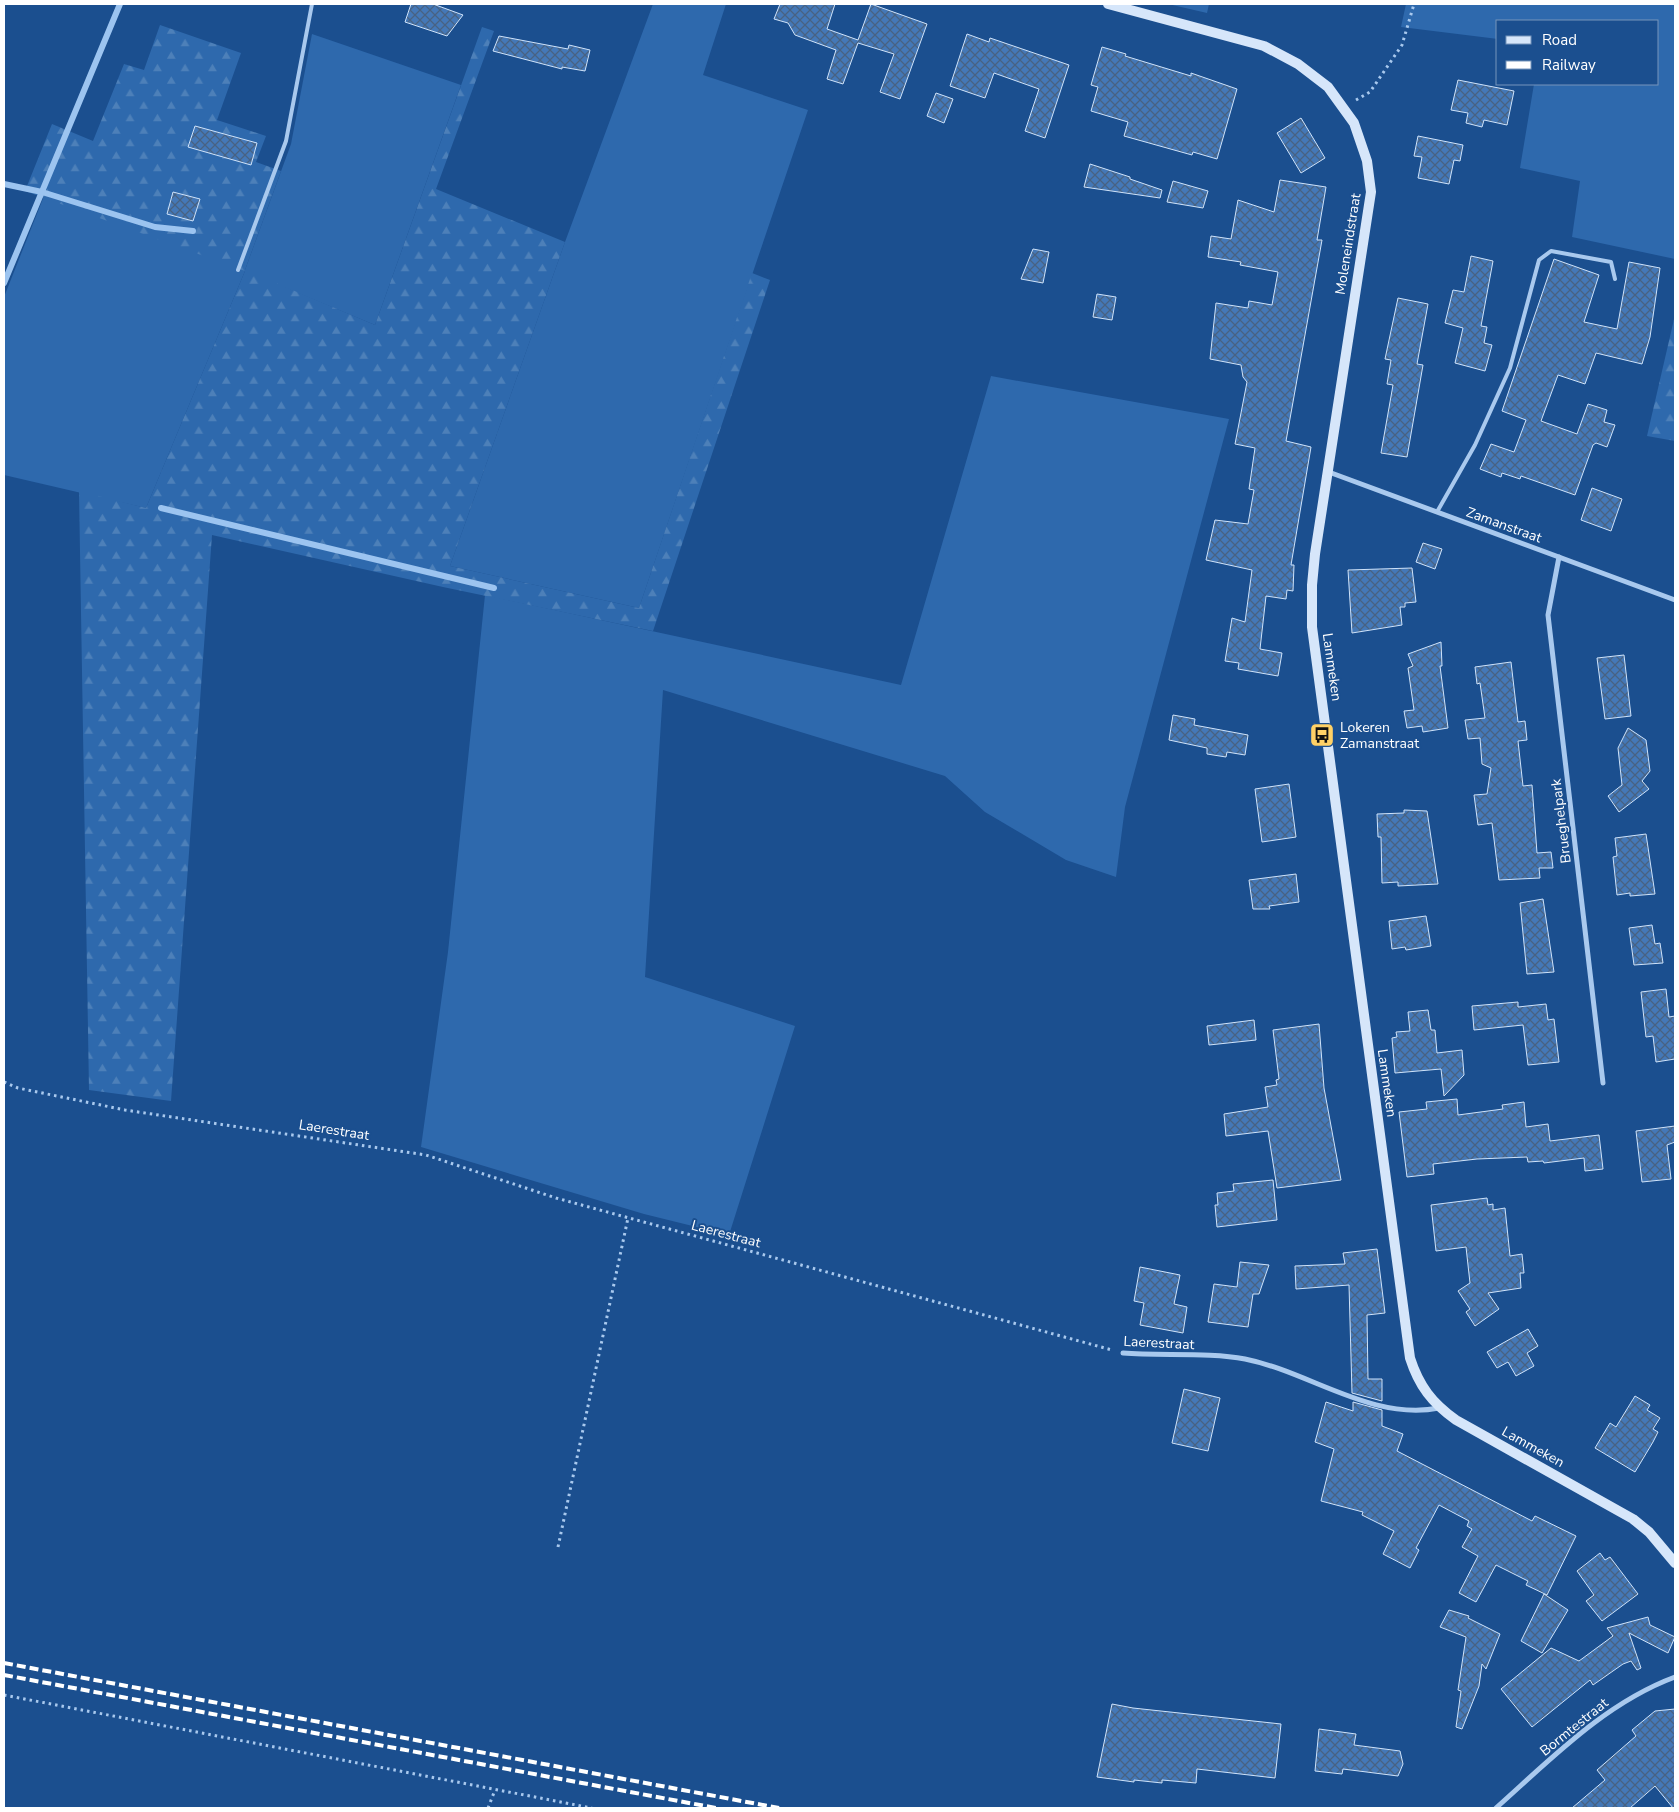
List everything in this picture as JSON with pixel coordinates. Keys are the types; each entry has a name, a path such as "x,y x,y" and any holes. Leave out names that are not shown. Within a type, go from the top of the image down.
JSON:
{"street":[{"name":"Moleneindstraat","path":"1108,4 1264,46 1306,69 1328,87 1354,123 1367,161 1371,192 1326,471"},
{"name":"Zamanstraat","path":"1326,471 1675,600"},
{"name":"Lammeken","path":"1326,471 1312,585 1312,627 1410,1358 1416,1377 1426,1393 1439,1408 1456,1420 1633,1519 1649,1532 1675,1563"},
{"name":"Brueghelpark","path":"1559,556 1548,615 1603,1083"},
{"name":"Laerestraat","path":"1123,1353 1245,1358 1343,1395 1381,1405 1418,1412 1439,1408"},
{"name":"Bormtestraat","path":"1496,1808 1590,1725 1625,1702 1675,1677"}],"lane":[{"path":"238,270 286,141 312,4"},
{"path":"1437,512 1475,444 1510,368 1539,260 1551,251 1611,262 1615,279"}],"path":[{"path":"1342,107 1370,92 1402,45 1414,4"},
{"name":"Laerestraat","path":"4,1082 18,1088 126,1110 426,1156 556,1198 1123,1353"},
{"path":"558,1547 628,1218"},
{"path":"4,1695 592,1808"},
{"path":"488,1808 495,1790"}],"green space":[{"path":"653,4 726,4 703,75 808,110 639,608 450,566 565,242"},
{"path":"1168,4 1209,4 1207,13"},
{"path":"1406,4 1675,4 1675,259 1572,237 1580,181 1520,168 1534,85 1659,85 1659,20 1496,20 1496,39 1401,27"},
{"path":"160,25 241,53 217,120 266,136 256,162 281,171 245,270 375,325 482,27 494,31 436,189 565,242 450,566 639,608 752,273 770,280 653,631 443,587 212,535 171,1101 89,1090 79,491 146,508 245,271 25,191 52,124 93,141 124,64 144,70"},
{"path":"312,34 461,85 375,325 245,271 146,508 4,475 4,297 44,196 245,270 291,144"},
{"path":"1675,315 1675,441 1647,436"},
{"path":"991,376 1229,419 1125,807 1116,877 1066,860 985,812 945,776 663,690 645,977 795,1026 729,1235 644,1214 421,1147 448,952 485,595 901,685"}],"building":[{"path":"411,4 433,4 463,15 447,36 405,22"},
{"path":"780,4 835,4 827,29 858,40 871,4 927,24 900,99 880,92 894,54 858,43 843,84 827,79 836,50 795,35 788,23 774,19"},
{"path":"967,34 989,42 990,38 1069,65 1045,138 1025,131 1039,89 994,73 985,98 950,86"},
{"path":"499,36 568,49 569,45 590,50 585,71 562,67 562,69 493,51"},
{"path":"1102,47 1126,54 1125,56 1191,76 1191,73 1237,89 1217,159 1193,152 1192,155 1124,136 1128,122 1091,111 1098,87 1091,85"},
{"path":"1458,80 1514,91 1507,125 1484,120 1482,127 1466,123 1468,113 1451,110"},
{"path":"936,93 953,99 944,123 927,116"},
{"path":"1301,118 1325,158 1301,173 1277,133"},
{"path":"195,126 257,143 251,165 188,147"},
{"path":"1418,136 1463,145 1460,161 1454,160 1449,184 1418,178 1422,157 1414,156"},
{"path":"1090,164 1162,190 1160,198 1084,187"},
{"path":"1280,180 1326,187 1317,240 1322,240 1286,441 1311,447 1291,565 1294,565 1293,591 1287,590 1286,599 1266,596 1260,649 1282,653 1278,676 1238,669 1239,663 1225,661 1232,618 1245,622 1252,570 1206,560 1215,520 1248,524 1254,490 1249,489 1255,448 1235,444 1247,382 1243,377 1241,365 1210,359 1216,303 1248,308 1249,301 1272,305 1278,272 1240,265 1241,262 1208,257 1211,236 1231,239 1238,200 1274,212"},
{"path":"1173,181 1208,191 1203,208 1167,202"},
{"path":"173,192 200,199 193,221 167,214"},
{"path":"1033,249 1049,252 1043,283 1021,279"},
{"path":"1471,256 1493,261 1481,326 1487,327 1484,343 1492,345 1485,371 1455,363 1463,328 1445,323 1453,290 1464,292"},
{"path":"1554,259 1599,275 1584,322 1617,329 1629,262 1660,268 1650,337 1642,364 1596,353 1585,384 1558,375 1541,421 1577,434 1588,404 1607,410 1604,422 1615,425 1607,447 1596,443 1593,445 1575,495 1521,476 1520,479 1502,473 1501,477 1480,469 1491,444 1514,452 1526,420 1502,411"},
{"path":"1097,294 1116,297 1112,320 1093,317"},
{"path":"1398,298 1428,304 1417,364 1423,365 1407,457 1381,453 1393,385 1387,384 1391,360 1385,359"},
{"path":"1592,488 1622,499 1611,531 1581,520"},
{"path":"1423,543 1442,549 1435,569 1416,562"},
{"path":"1412,568 1416,602 1405,603 1405,607 1400,607 1402,625 1352,633 1348,570"},
{"path":"1441,642 1442,666 1440,666 1448,728 1423,732 1422,726 1407,728 1404,711 1414,710 1408,668 1413,666 1408,654"},
{"path":"1624,655 1631,716 1605,719 1597,658"},
{"path":"1511,662 1518,722 1525,721 1527,740 1518,741 1523,786 1532,785 1537,853 1551,852 1553,868 1539,868 1540,878 1499,880 1492,823 1478,825 1474,795 1487,794 1491,768 1482,764 1480,738 1468,739 1465,720 1485,718 1480,683 1477,684 1475,667"},
{"path":"1173,715 1195,719 1194,725 1248,735 1245,755 1227,752 1226,757 1207,754 1207,748 1169,740"},
{"path":"1628,728 1646,740 1650,771 1642,781 1649,789 1619,812 1608,796 1622,785 1618,748"},
{"path":"1289,784 1296,837 1262,842 1255,789"},
{"path":"1404,810 1427,811 1438,884 1398,886 1398,882 1382,883 1381,837 1378,837 1377,814 1404,813"},
{"path":"1646,834 1655,894 1630,896 1630,893 1617,895 1613,857 1617,856 1615,838"},
{"path":"1296,874 1299,902 1269,906 1270,909 1253,909 1249,880"},
{"path":"1543,899 1554,972 1527,974 1520,903"},
{"path":"1426,916 1431,946 1406,950 1405,947 1392,949 1389,921"},
{"path":"1652,925 1655,944 1660,943 1663,963 1634,965 1629,928"},
{"path":"1666,989 1669,1017 1675,1016 1675,1059 1656,1062 1653,1036 1646,1037 1641,992"},
{"path":"1518,1002 1518,1007 1546,1004 1548,1020 1554,1019 1559,1062 1528,1065 1523,1025 1474,1030 1472,1006"},
{"path":"1428,1010 1431,1030 1435,1030 1437,1053 1462,1050 1464,1075 1444,1096 1441,1069 1395,1073 1392,1038 1397,1037 1396,1032 1410,1031 1408,1012"},
{"path":"1254,1020 1256,1040 1209,1045 1207,1026"},
{"path":"1319,1024 1324,1088 1341,1180 1277,1188 1268,1131 1226,1136 1224,1114 1268,1107 1265,1087 1277,1085 1276,1080 1279,1079 1273,1030"},
{"path":"1457,1099 1458,1115 1503,1109 1502,1105 1524,1102 1526,1127 1548,1124 1550,1141 1599,1135 1603,1169 1585,1171 1584,1158 1544,1163 1543,1161 1528,1162 1527,1157 1477,1159 1433,1164 1434,1174 1407,1177 1399,1112 1427,1109 1426,1102"},
{"path":"1675,1126 1675,1142 1667,1145 1671,1179 1642,1182 1636,1131"},
{"path":"1273,1180 1277,1220 1217,1227 1215,1205 1218,1205 1217,1193 1234,1191 1233,1184"},
{"path":"1487,1198 1488,1205 1493,1204 1493,1210 1505,1208 1510,1256 1522,1254 1524,1273 1520,1273 1521,1288 1488,1293 1499,1309 1475,1326 1466,1312 1470,1309 1458,1291 1470,1283 1466,1247 1436,1251 1431,1205"},
{"path":"1377,1249 1385,1313 1367,1315 1368,1379 1382,1379 1382,1401 1352,1393 1349,1285 1296,1289 1295,1266 1345,1264 1343,1253"},
{"path":"1240,1262 1269,1265 1259,1294 1253,1294 1248,1327 1208,1322 1214,1284 1237,1287"},
{"path":"1140,1267 1180,1275 1174,1304 1187,1307 1183,1333 1140,1325 1144,1303 1134,1301"},
{"path":"1528,1329 1538,1346 1527,1353 1534,1366 1516,1376 1508,1362 1497,1368 1487,1352"},
{"path":"1184,1389 1220,1398 1208,1451 1172,1443"},
{"path":"1635,1396 1650,1405 1647,1410 1660,1418 1653,1429 1658,1432 1635,1472 1595,1448 1610,1423 1616,1427"},
{"path":"1326,1402 1353,1411 1353,1402 1382,1410 1382,1426 1403,1434 1397,1451 1532,1521 1535,1516 1576,1536 1547,1595 1526,1585 1528,1581 1496,1565 1476,1602 1459,1593 1478,1556 1462,1547 1472,1529 1467,1526 1469,1521 1439,1505 1416,1548 1419,1550 1410,1568 1383,1554 1394,1531 1362,1515 1363,1512 1321,1501 1334,1449 1315,1442"},
{"path":"1600,1553 1605,1560 1610,1557 1638,1594 1602,1621 1586,1601 1594,1595 1577,1571"},
{"path":"1544,1594 1568,1610 1542,1653 1521,1641"},
{"path":"1449,1610 1469,1616 1468,1618 1500,1634 1486,1669 1482,1664 1479,1686 1462,1729 1456,1727 1461,1691 1458,1690 1466,1637 1440,1627"},
{"path":"1648,1617 1650,1625 1675,1637 1668,1653 1629,1633 1641,1668 1637,1670 1631,1661 1623,1664 1593,1685 1590,1680 1532,1727 1501,1689 1551,1648 1579,1661 1613,1636 1607,1628"},
{"path":"1112,1704 1133,1708 1281,1724 1275,1778 1197,1769 1196,1783 1162,1780 1162,1783 1134,1780 1134,1782 1097,1777"},
{"path":"1675,1709 1675,1808 1655,1786 1630,1808 1572,1808 1605,1780 1597,1770 1636,1736 1632,1730 1655,1711"},
{"path":"1319,1729 1356,1734 1354,1745 1400,1751 1403,1764 1398,1776 1343,1769 1342,1774 1315,1771"}],"waterway":[{"path":"4,283 120,4"},
{"path":"4,184 42,192 155,227 193,231"},
{"path":"161,508 494,588"}],"railway":[{"path":"4,1663 779,1808"},
{"path":"4,1675 716,1808"}],"place":[{"name":"Lokeren Zamanstraat","path":"1322,735"}]}
